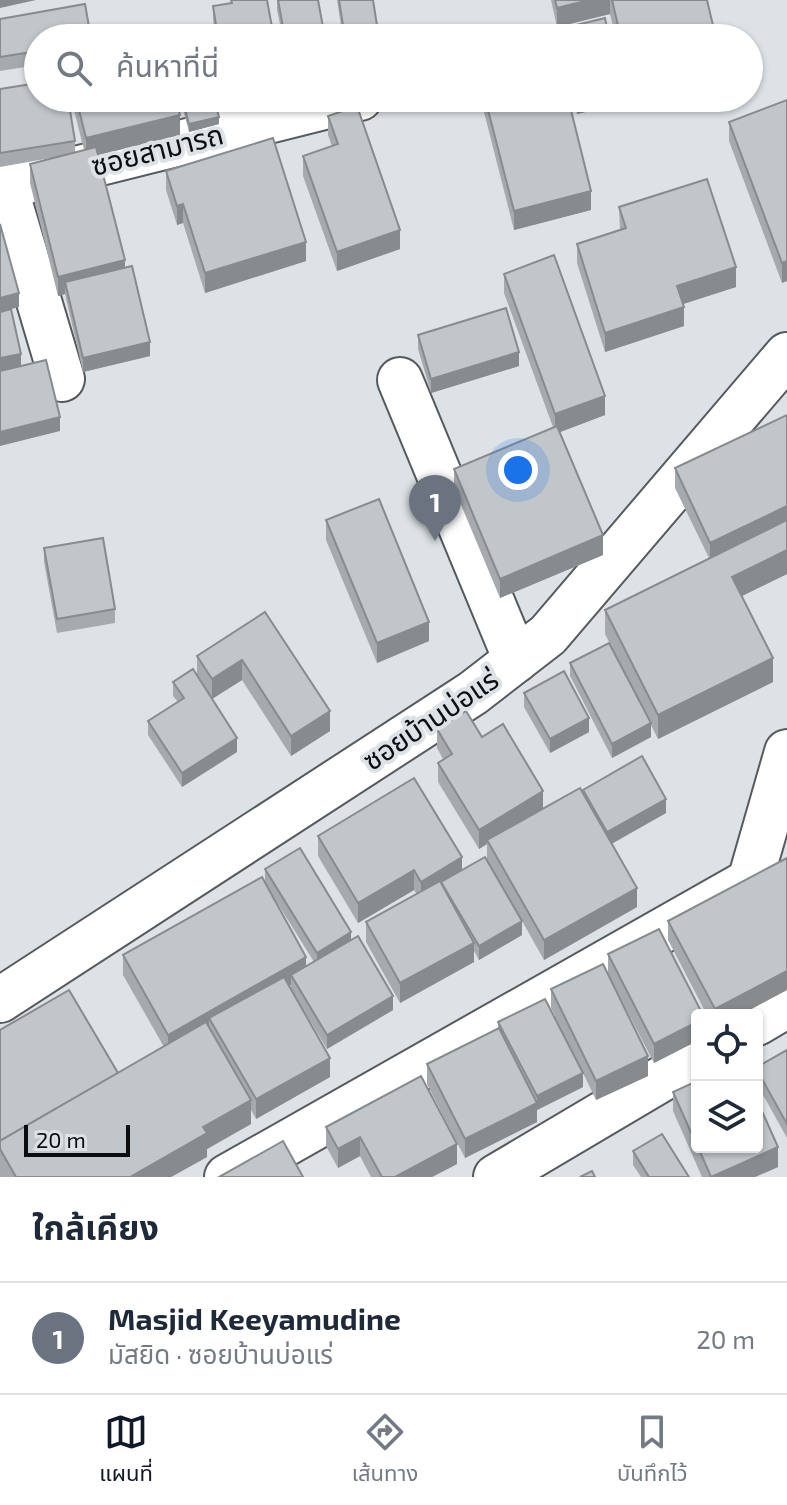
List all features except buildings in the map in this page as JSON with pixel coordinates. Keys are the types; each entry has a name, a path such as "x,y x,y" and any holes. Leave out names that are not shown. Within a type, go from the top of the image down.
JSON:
{"street":[{"name":"ซอยสามารถ","path":"2,186 303,112"},
{"path":"2,186 62,379"},
{"name":"ซอยบ้านบ่อแร่","path":"0,1000 473,693 548,635 787,355"},
{"path":"400,380 516,660"},
{"path":"227,1177 750,881 787,752"},
{"path":"763,1019 787,1005"},
{"path":"496,1177 691,1062"}],"place":[{"name":"Masjid Keeyamudine","path":"435,541"}]}
